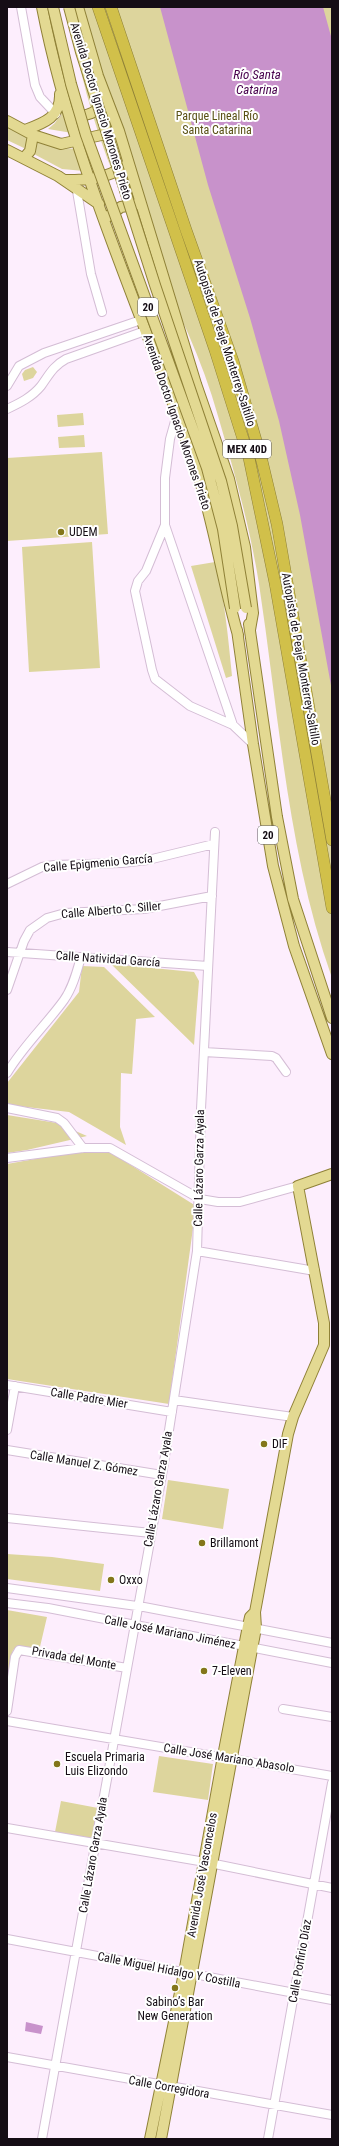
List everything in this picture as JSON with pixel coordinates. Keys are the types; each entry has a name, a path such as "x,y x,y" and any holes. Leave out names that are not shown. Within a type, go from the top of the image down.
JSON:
{"highway":[{"name":"Autopista de Peaje Monterrey-Saltillo","path":"98,7 216,350 249,458 275,583 332,908"},
{"name":"Autopista de Peaje Monterrey-Saltillo","path":"111,7 183,222 233,361 262,461 278,531 332,840"}],"main road":[{"name":"Avenida Doctor Ignacio Morones Prieto","path":"42,7 60,88 77,142 176,414 206,502 219,553 227,596 238,635"},
{"name":"Avenida Doctor Ignacio Morones Prieto","path":"53,7 71,84 86,135 207,468 223,529 253,744 273,866 294,946 332,1054"},
{"name":"Avenida Doctor Ignacio Morones Prieto","path":"69,7 81,52 157,292 221,481 232,526 250,630 277,817 293,899 332,1018"},
{"name":"Avenida Doctor Ignacio Morones Prieto","path":"78,7 142,204 196,384 231,486 245,547 253,613 250,630"},
{"path":"29,133 49,121 56,114 60,100 60,88"},
{"path":"68,112 79,116 88,115 96,110 102,103 105,93"},
{"path":"7,121 29,133 61,144 77,142 119,132"},
{"path":"24,158 30,151 29,133"},
{"path":"7,150 66,180 77,190 99,204"},
{"path":"66,180 90,180 115,173 129,163"},
{"path":"104,219 122,207 142,204"},
{"path":"298,1186 332,1174"},
{"name":"Avenida José Vasconcelos","path":"150,2139 166,2086 188,1974 252,1627 250,1617 255,1612 288,1434 324,1345 325,1328 298,1186"},
{"name":"Avenida José Vasconcelos","path":"161,2139 166,2086"}],"street":[{"path":"21,7 34,85 40,97 56,114"},
{"path":"77,190 90,274 102,312"},
{"path":"7,386 19,366 44,353 141,320"},
{"path":"7,409 28,398 40,387 53,368 66,359 145,331"},
{"path":"176,414 170,439 165,478 164,525 146,571 138,581 136,591 153,673 155,678 190,706 234,725 253,744"},
{"path":"164,525 234,725"},
{"name":"Calle Lázaro Garza Ayala","path":"42,2139 162,1475 197,1251 204,1052 215,832"},
{"name":"Calle Epigmenio García","path":"7,884 42,867 54,865 122,864 148,860 214,844"},
{"name":"Calle Alberto C. Siller","path":"7,990 14,973 19,953 30,930 39,922 55,915 144,909 212,896"},
{"name":"Calle Natividad García","path":"7,952 98,957 208,966"},
{"path":"7,1072 21,1052 65,999 75,977 81,957"},
{"path":"204,1052 272,1056 276,1058 286,1072"},
{"path":"7,1108 57,1118 64,1123 83,1148"},
{"path":"7,1158 83,1148 110,1148 200,1199 240,1202 298,1186"},
{"path":"197,1251 315,1271"},
{"path":"7,1430 11,1386"},
{"name":"Calle Padre Mier","path":"11,1386 172,1412"},
{"path":"174,1400 294,1417"},
{"name":"Calle Manuel Z. Gómez","path":"7,1450 162,1475"},
{"path":"7,1518 151,1533"},
{"name":"Calle José Mariano Jiménez","path":"7,1588 138,1606 332,1643"},
{"name":"Calle José Mariano Jiménez","path":"7,1603 48,1608 134,1626 332,1663"},
{"name":"Privada del Monte","path":"7,1711 17,1652 21,1650 127,1668"},
{"path":"283,1709 332,1717"},
{"name":"Calle José Mariano Abasolo","path":"7,1721 114,1740 228,1757 332,1776"},
{"name":"Calle Porfirio Díaz","path":"268,2139 332,1783"},
{"path":"7,1828 208,1863 332,1888"},
{"name":"Calle Miguel Hidalgo Y Costilla","path":"7,1939 332,2000"},
{"name":"Calle Corregidora","path":"7,2057 332,2115"}],"green space":[{"name":"Parque Lineal Río Santa Catarina","path":"68,7 332,7 332,978 304,881 294,832 259,584 251,541 236,478 218,416 197,354 171,295 128,207 107,158 87,94 76,50"},
{"path":"64,108 72,133 48,129 55,123"},
{"path":"7,125 31,137 26,149 7,140"},
{"path":"37,141 54,147 76,149 84,171 62,169 32,153"},
{"path":"33,367 37,372 33,378 24,381 22,374 25,370"},
{"path":"83,413 84,425 58,427 57,415"},
{"path":"84,435 85,447 59,448 58,437"},
{"path":"102,452 108,534 7,541 7,458"},
{"path":"92,542 100,668 29,672 22,547"},
{"path":"215,562 224,604 228,633 232,676 226,678 191,566"},
{"path":"111,964 194,972 199,981 194,1045"},
{"path":"82,966 104,967 155,1017 136,1019 132,1074 121,1073 120,1127 126,1145 69,1112 9,1105 7,1103 7,1083 79,992"},
{"path":"7,1115 57,1123 87,1136 27,1150 7,1153"},
{"path":"102,1147 196,1206 169,1404 7,1379 7,1164"},
{"path":"168,1480 229,1489 223,1529 162,1519"},
{"path":"7,1554 52,1557 104,1564 100,1591 7,1579"},
{"path":"7,1610 47,1617 39,1651 18,1648 13,1650 7,1684"},
{"path":"159,1756 213,1764 208,1800 153,1792"},
{"path":"61,1801 98,1808 92,1838 55,1832"}],"water":[{"name":"Río Santa Catarina","path":"160,7 323,7 332,40 332,691 300,515 279,421 250,318 208,185"},
{"path":"26,2022 43,2026 41,2034 25,2031"}],"place":[{"name":"UDEM","path":"61,532"},
{"name":"DIF","path":"264,1444"},
{"name":"Brillamont","path":"202,1543"},
{"name":"Oxxo","path":"111,1580"},
{"name":"7-Eleven","path":"204,1671"},
{"name":"Escuela Primaria Luis Elizondo","path":"57,1764"},
{"name":"Sabino’s Bar New Generation","path":"175,1988"}]}
